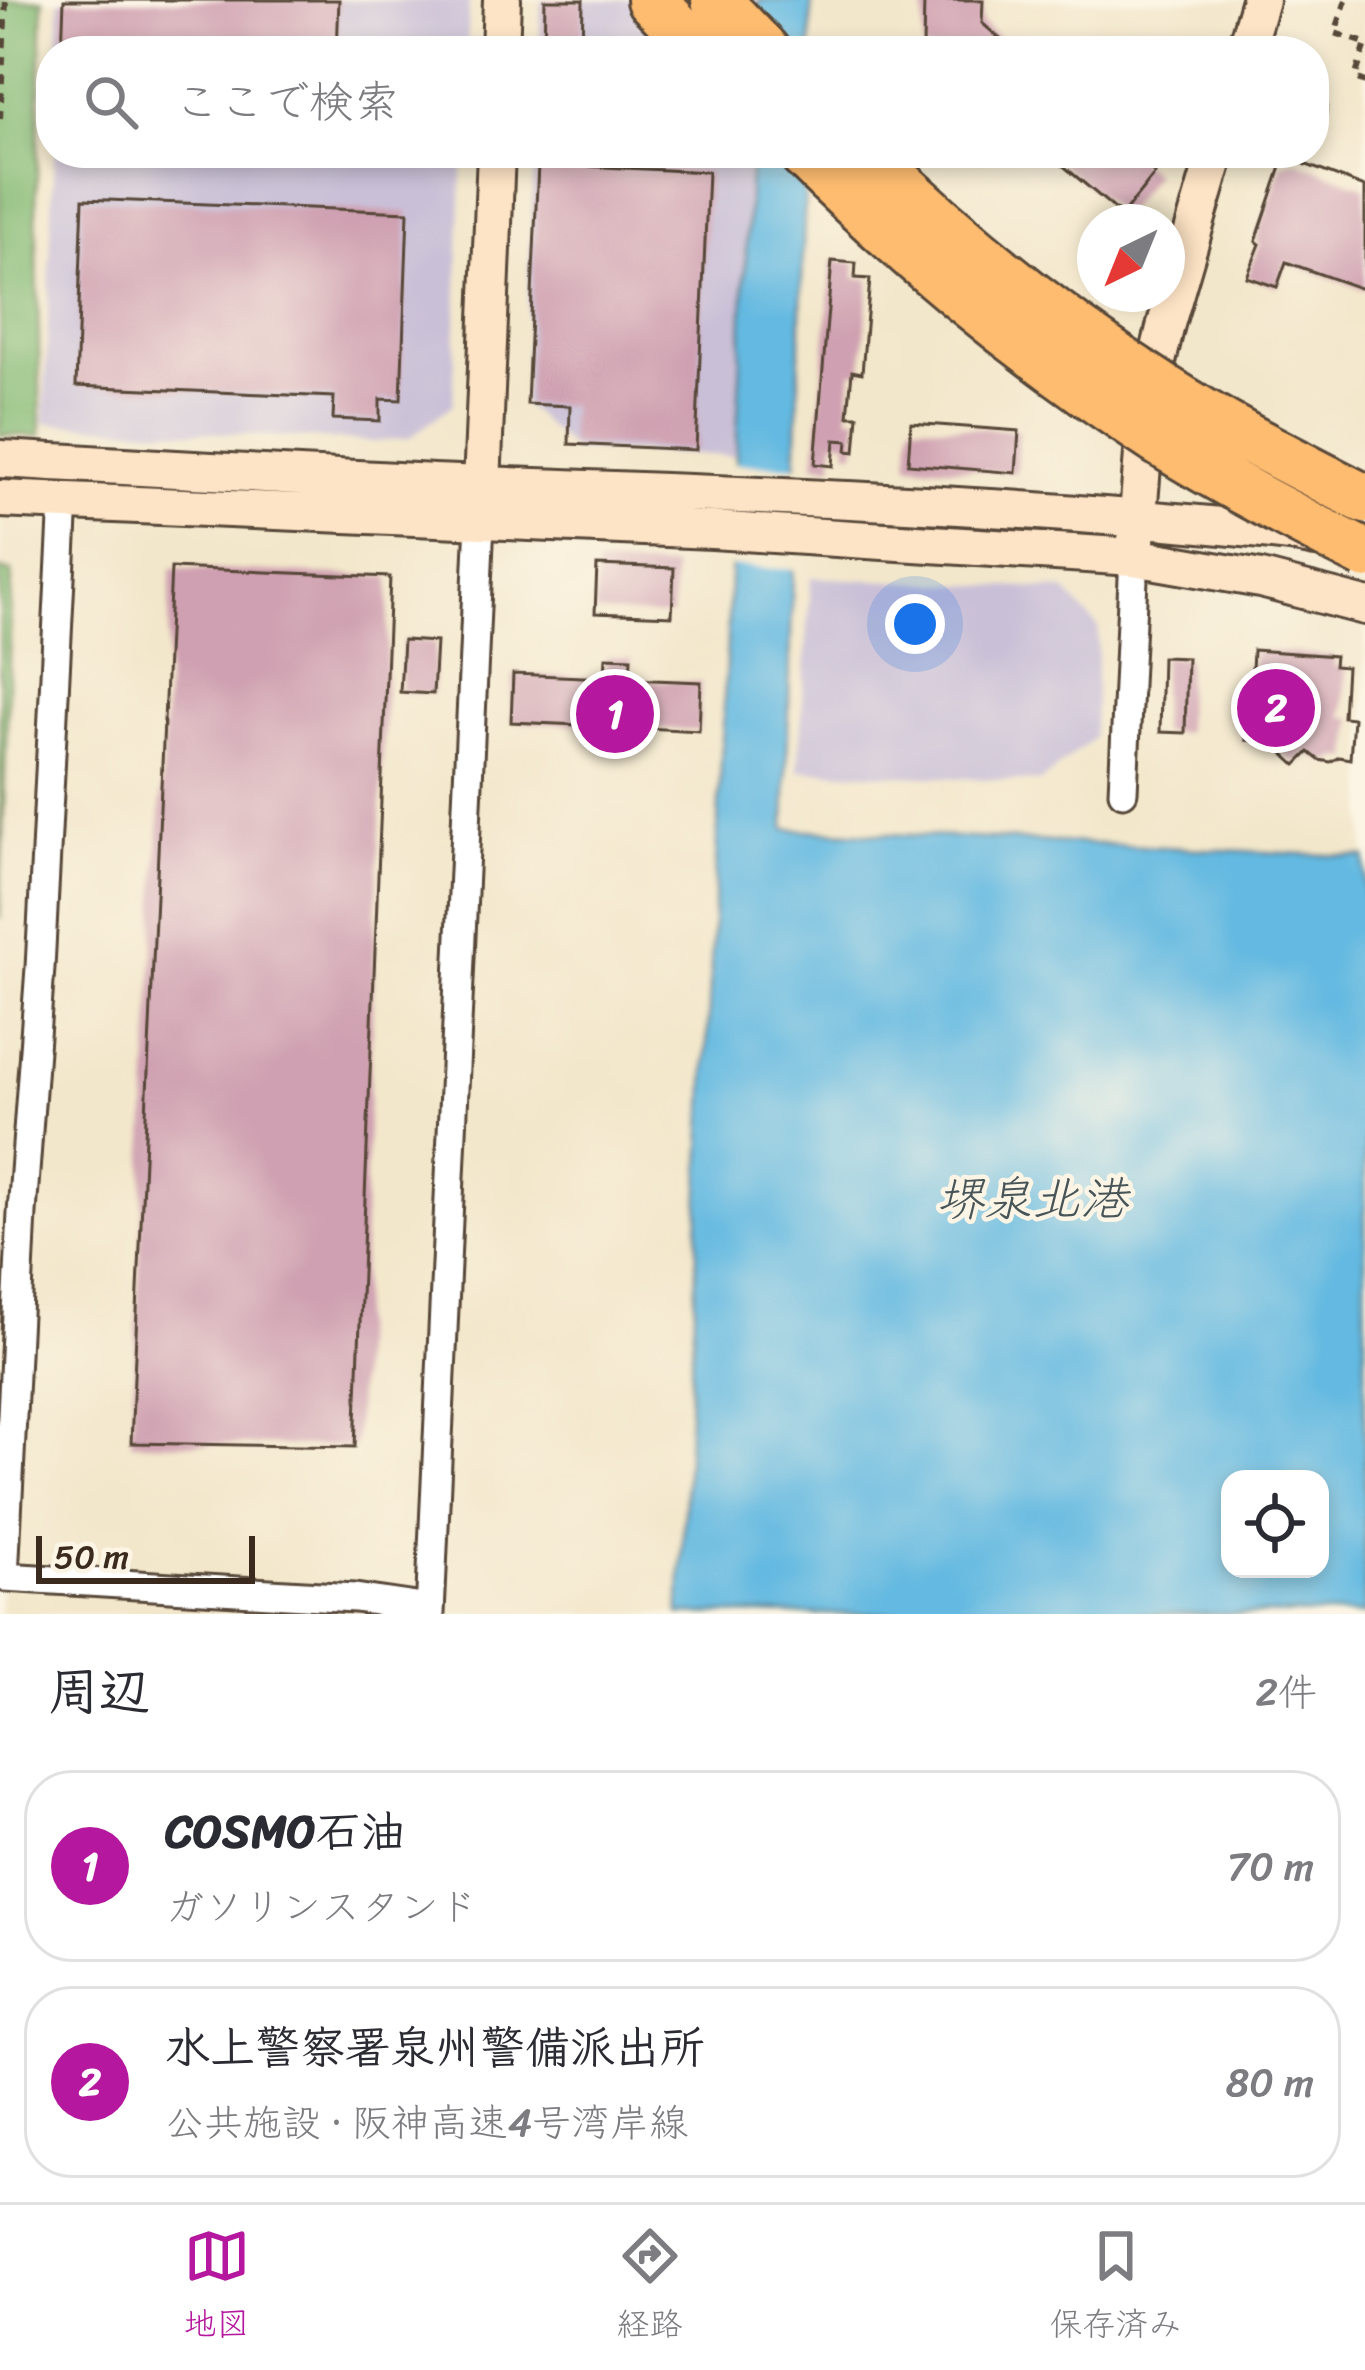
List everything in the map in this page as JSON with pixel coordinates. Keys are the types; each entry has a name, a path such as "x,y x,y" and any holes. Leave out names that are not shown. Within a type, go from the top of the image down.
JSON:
{"highway":[{"path":"651,0 686,36"},
{"path":"716,0 751,36"},
{"path":"817,168 944,284 1046,364 1157,440 1259,500 1365,552"},
{"path":"885,168 1072,326 1163,388 1365,500"}],"street":[{"path":"501,36 502,0"},
{"path":"1249,36 1260,0"},
{"path":"64,500 4,1577 355,1598 430,1611 495,168"},
{"path":"1123,792 1147,404 1212,168"},
{"path":"0,460 818,496 1292,533 1365,552"},
{"path":"0,499 712,530 1134,557 1262,579 1365,606"}],"path":[{"path":"0,119 6,0"},
{"path":"1346,0 1335,33 1365,45 1355,78 1365,82"}],"shaded area":[{"path":"59,0 469,0 468,36 58,36"},
{"path":"541,0 758,0 756,36 540,36"},
{"path":"53,168 462,168 453,404 410,438 376,442 44,423"},
{"path":"533,168 749,168 735,456 573,450 523,404"},
{"path":"811,577 1064,590 1099,628 1093,738 1040,782 798,770"}],"green space":[{"path":"0,0 43,0 42,36 36,36 41,436 0,435"},
{"path":"0,570 12,572 0,920"}],"water":[{"path":"759,0 812,0 811,36 757,36"},
{"name":"堺泉北港","path":"750,168 806,168 785,829 1365,857 1365,1614 679,1614"}],"pier":[{"path":"729,463 801,466 798,570 724,566"}],"building":[{"path":"64,0 339,0 338,36 63,36"},
{"path":"545,0 583,0 582,36 544,36"},
{"path":"924,0 983,0 982,23 997,36 923,36"},
{"path":"538,168 708,172 696,450 569,444 570,406 527,404"},
{"path":"1066,168 1148,168 1155,174 1131,204 1109,204"},
{"path":"1281,168 1315,168 1365,187 1365,290 1286,262 1277,287 1247,277 1260,244 1256,241"},
{"path":"83,199 408,212 401,400 380,399 380,421 333,419 334,397 76,386"},
{"path":"832,261 856,263 855,278 870,279 862,373 852,371 848,416 858,416 855,452 847,451 848,441 835,440 833,466 815,464"},
{"path":"911,423 1019,431 1016,473 908,464"},
{"path":"597,565 674,568 672,616 595,613"},
{"path":"171,568 390,577 355,1447 131,1443"},
{"path":"403,640 436,642 433,694 400,692"},
{"path":"1253,650 1335,656 1334,666 1346,667 1343,717 1353,718 1350,759 1339,757 1330,762 1309,752 1296,765 1271,742 1246,740 1248,704 1259,705 1261,671 1252,670"},
{"path":"606,657 631,658 630,679 701,682 699,731 628,727 627,749 602,747 602,726 511,722 513,674 605,678"},
{"path":"1162,657 1187,658 1185,733 1160,732"}],"place":[{"name":"水上警察署泉州警備派出所","path":"1276,708"},
{"name":"COSMO石油","path":"615,714"}]}
